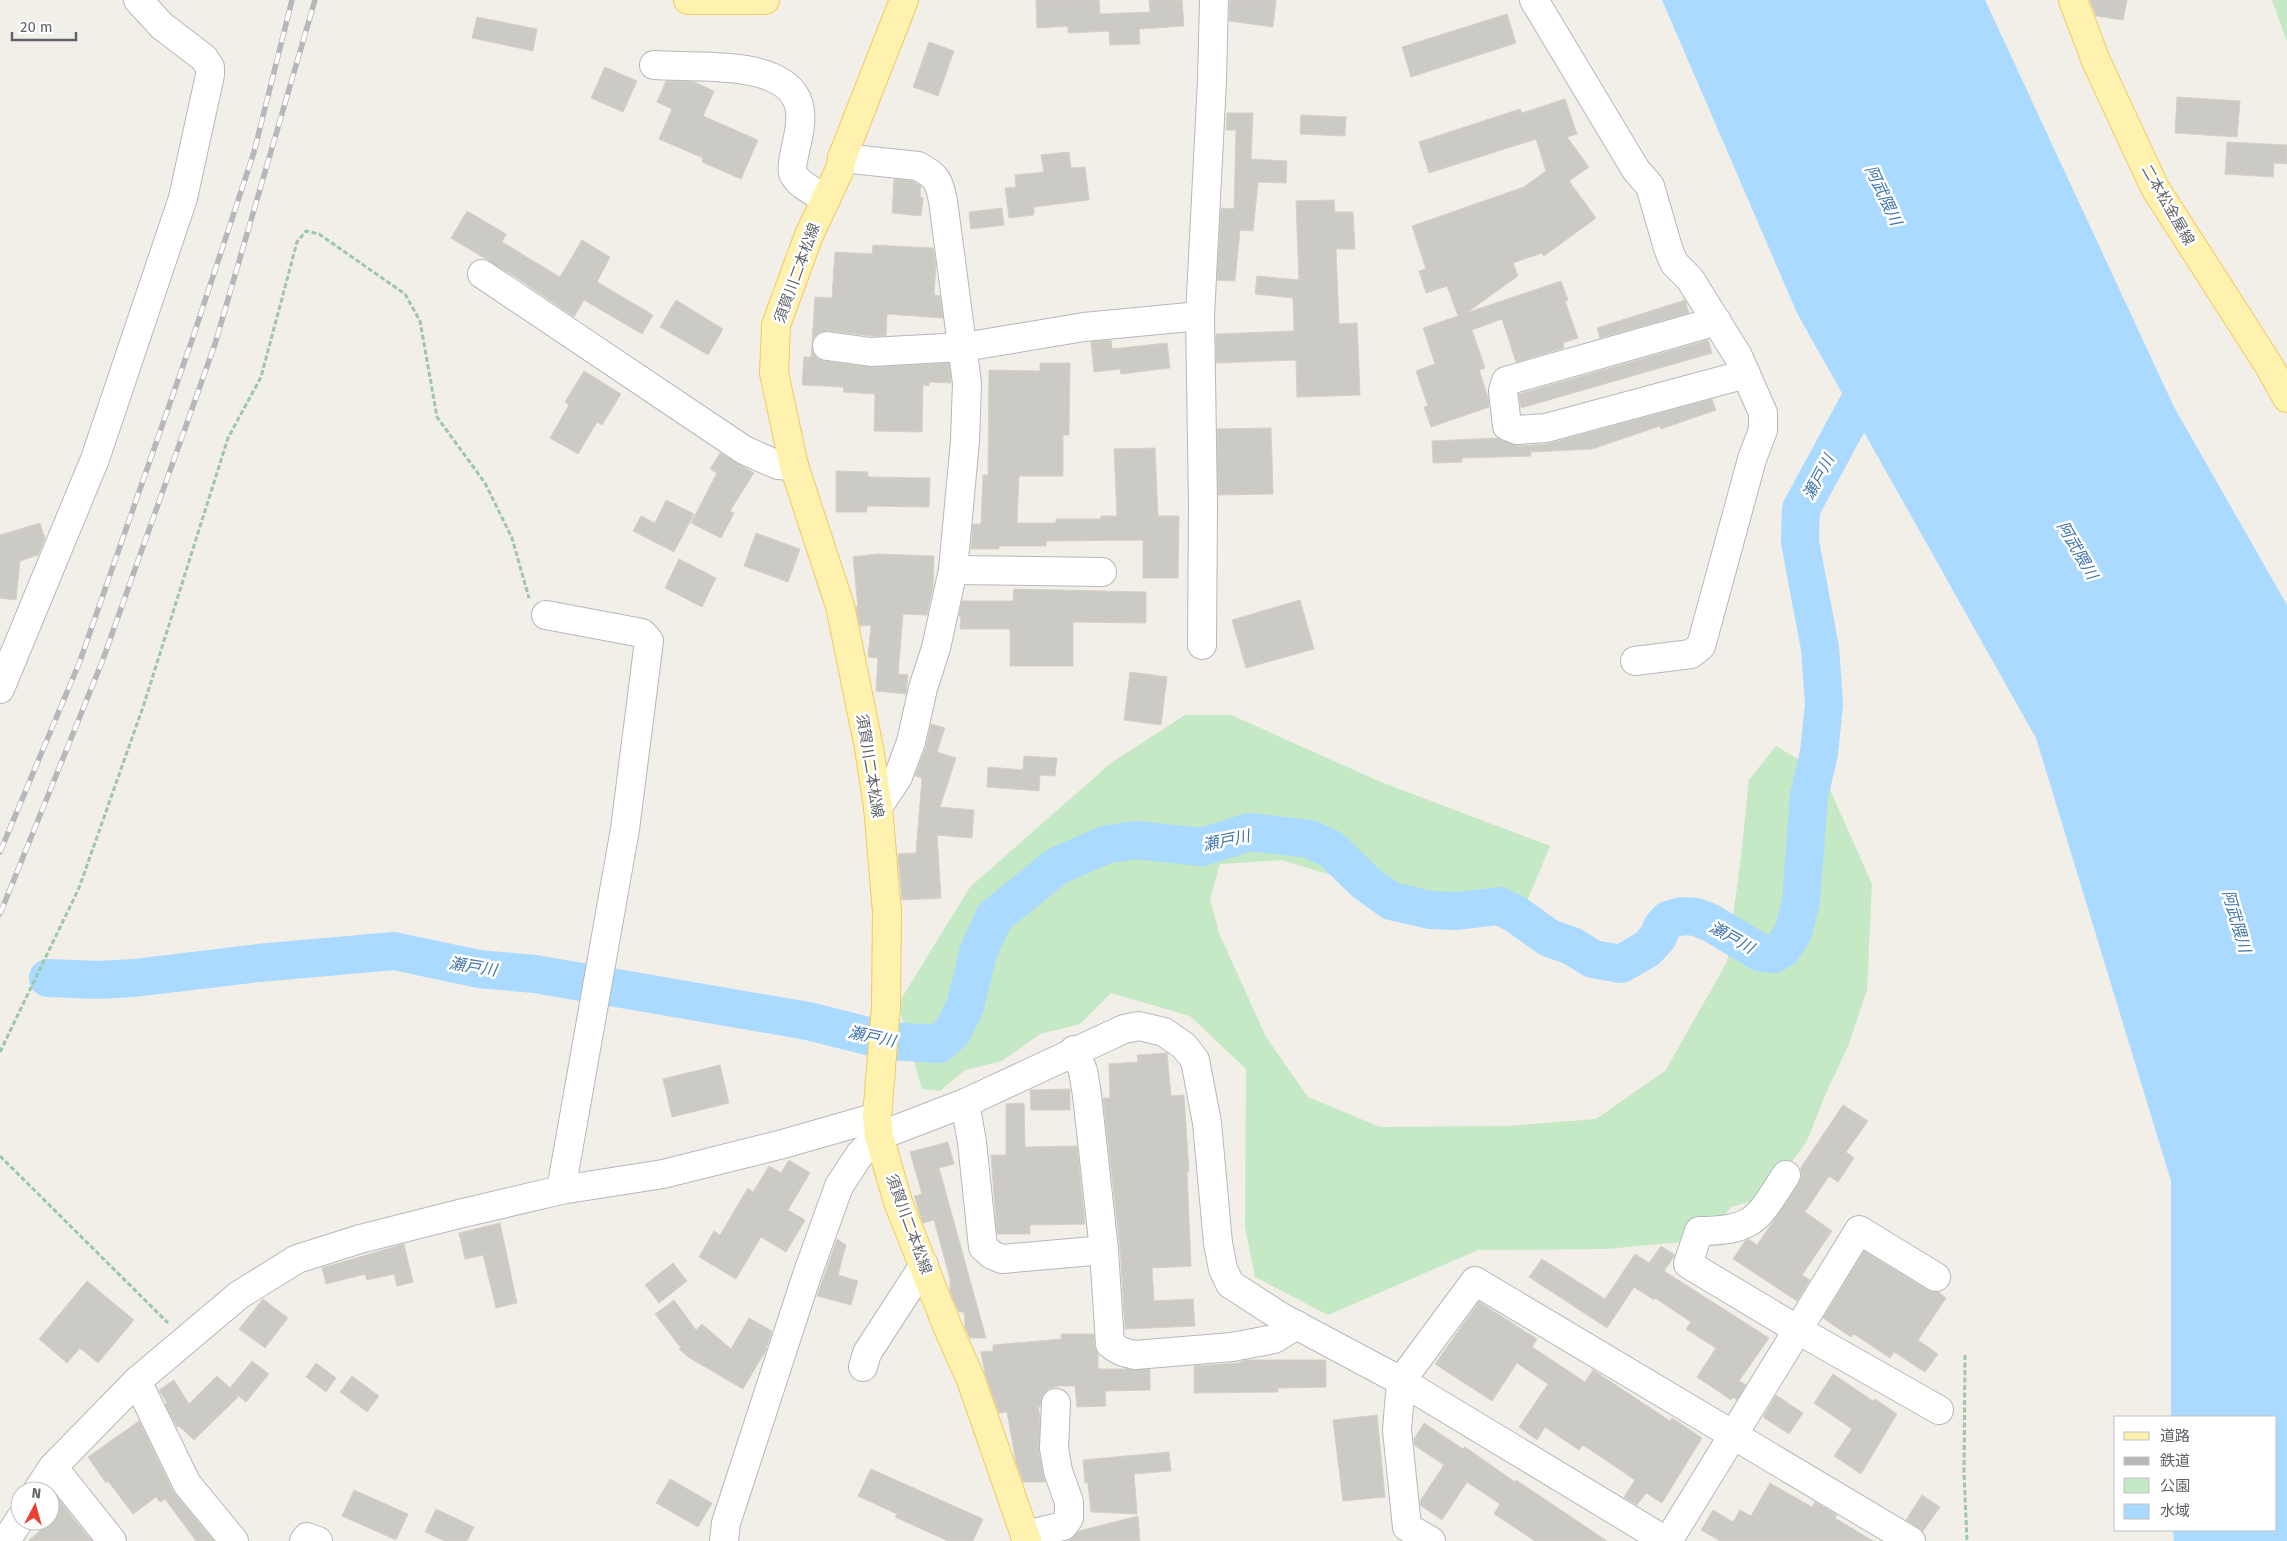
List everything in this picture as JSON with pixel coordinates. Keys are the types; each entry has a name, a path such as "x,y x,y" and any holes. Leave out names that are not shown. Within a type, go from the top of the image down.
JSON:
{"main road":[{"path":"688,0 764,0"},
{"name":"須賀川二本松線","path":"904,0 842,158 840,168 809,235 776,325 774,373 794,466 840,606 869,748 878,807 887,912 886,1007 878,1116 898,1202 948,1328 971,1380 1026,1538"},
{"name":"二本松金屋線","path":"2073,0 2096,61 2155,188 2262,355 2287,398"}],"street":[{"path":"0,689 98,450 183,198 210,75 210,67 204,58 162,26 138,0"},
{"path":"1202,645 1203,505 1200,316 1212,80 1214,0"},
{"path":"1534,0 1636,170 1650,186 1674,263 1690,279 1738,356 1763,413 1763,430 1752,459 1701,646 1691,654 1635,661"},
{"path":"654,65 741,70 771,76 787,86 797,97 800,108 801,128 792,167 794,175 806,187 826,199"},
{"path":"842,158 918,166 929,172 939,181 964,347 967,383 965,441 953,570 936,648 923,688 911,742 898,777 878,807"},
{"path":"482,274 744,450 778,465 794,466"},
{"path":"827,346 871,352 964,347 1084,327 1200,316"},
{"path":"1717,321 1506,381 1503,391 1507,426 1516,430 1546,428 1746,374"},
{"path":"953,570 1102,572"},
{"path":"546,615 642,633 649,641 625,829 561,1190"},
{"path":"44,1481 53,1467 137,1381 239,1295 297,1259 360,1239 561,1190 663,1174 783,1144 878,1116 965,1103 1074,1050 1124,1028 1139,1026 1164,1032 1176,1039 1190,1052 1194,1060 1207,1123 1218,1243 1223,1269 1230,1284 1259,1304 1401,1381 1667,1541 1859,1230 1936,1277"},
{"path":"1074,1050 1083,1071 1087,1094 1104,1250 1110,1344 1123,1353 1135,1355 1232,1346 1274,1339 1297,1325"},
{"path":"965,1103 972,1142 983,1247 1002,1259 1104,1250"},
{"path":"724,1541 726,1523 807,1275 840,1186 860,1154 878,1116"},
{"path":"1786,1175 1764,1209 1752,1222 1719,1231 1699,1231 1688,1264 1798,1330 1939,1410"},
{"path":"863,1367 867,1353 924,1265"},
{"path":"1431,1541 1407,1534 1397,1430 1401,1381 1475,1281 1912,1541"},
{"path":"137,1381 187,1484 234,1541"},
{"path":"1026,1538 1063,1526 1069,1518 1069,1502 1058,1471 1054,1448 1056,1404"},
{"path":"53,1467 112,1541"},
{"path":"304,1541 307,1537 318,1541"}],"path":[{"path":"0,1052 80,888 144,704 228,438 261,376 297,242 306,231 319,234 405,294 420,321 437,417 485,483 512,538 532,609 546,615"},
{"path":"0,1156 186,1340"},
{"path":"1965,1355 1964,1474 1967,1541"}],"green space":[{"path":"2272,0 2287,0 2287,42"},
{"path":"1185,715 1231,715 1381,782 1550,846 1526,904 1393,894 1282,860 1220,864 1210,899 1219,933 1266,1037 1308,1097 1380,1127 1509,1126 1596,1119 1665,1071 1727,962 1749,780 1776,746 1823,774 1872,884 1867,990 1848,1046 1826,1093 1807,1141 1766,1197 1731,1207 1704,1240 1606,1249 1478,1250 1328,1315 1255,1277 1245,1227 1246,1069 1190,1016 1111,993 1080,1024 1040,1034 1002,1061 965,1070 940,1091 922,1089 898,1004 970,887 1111,763"}],"water":[{"name":"阿武隈川","path":"1662,0 1985,0 2174,407 2287,605 2287,1541 2174,1541 2173,1531 2277,1531 2277,1416 2171,1416 2171,1181 2036,738 1797,313"}],"building":[{"path":"1036,0 1099,0 1100,14 1150,12 1149,0 1182,0 1184,26 1139,29 1140,44 1110,45 1109,31 1068,33 1068,26 1037,28"},
{"path":"1230,0 1276,0 1273,27 1229,21"},
{"path":"2090,0 2127,0 2123,20 2096,16"},
{"path":"1507,14 1516,43 1411,77 1402,47"},
{"path":"477,17 537,29 533,51 472,38"},
{"path":"929,42 954,51 938,96 913,87"},
{"path":"605,67 637,81 623,112 591,98"},
{"path":"666,81 694,82 714,91 703,116 758,140 741,179 702,162 703,158 659,139 672,109 657,102"},
{"path":"2177,97 2240,101 2237,137 2175,133"},
{"path":"1565,99 1577,134 1567,137 1589,167 1569,181 1596,218 1544,256 1542,253 1513,263 1518,276 1466,313 1561,281 1568,300 1565,301 1578,338 1563,343 1564,348 1516,362 1502,319 1472,330 1485,368 1479,370 1488,397 1489,407 1431,427 1424,407 1428,406 1416,371 1435,364 1423,328 1458,316 1447,286 1426,293 1419,271 1426,269 1412,226 1524,187 1546,171 1536,139 1429,173 1419,142 1520,109 1522,113"},
{"path":"1227,113 1253,113 1251,159 1287,161 1286,183 1258,182 1253,231 1240,230 1235,281 1217,280 1221,208 1234,209 1236,130 1226,130"},
{"path":"1301,115 1346,117 1345,136 1300,134"},
{"path":"2227,142 2287,145 2287,164 2274,163 2273,177 2225,174"},
{"path":"1069,152 1071,168 1085,167 1089,200 1034,207 1034,215 1009,218 1005,188 1016,187 1015,175 1044,172 1041,155"},
{"path":"894,179 913,181 921,186 920,197 923,198 921,216 892,213"},
{"path":"1334,200 1335,212 1353,212 1355,249 1336,249 1339,324 1357,323 1360,395 1297,397 1296,360 1216,363 1216,334 1294,331 1293,298 1255,294 1257,276 1299,280 1296,201"},
{"path":"1002,208 1004,225 971,229 969,212"},
{"path":"467,211 506,234 502,242 560,277 582,240 610,257 597,282 653,315 642,334 584,300 574,317 514,276 451,238"},
{"path":"873,245 933,248 936,265 934,295 940,296 943,318 887,314 886,336 829,331 821,332 814,337 812,343 815,297 832,298 835,252 872,254"},
{"path":"676,300 723,329 708,355 660,327"},
{"path":"1685,300 1689,313 1600,338 1597,328"},
{"path":"1111,340 1112,349 1167,343 1170,368 1121,374 1120,369 1094,372 1091,342"},
{"path":"1708,340 1712,353 1521,408 1519,394"},
{"path":"812,345 813,352 817,358 824,361 869,367 949,363 951,383 929,382 929,386 923,385 922,432 874,431 875,394 843,392 844,387 802,385 804,357 811,357"},
{"path":"1040,363 1070,363 1069,435 1063,435 1063,476 1019,476 1017,523 1056,523 1056,519 1101,519 1101,516 1117,516 1114,449 1155,448 1158,516 1179,516 1178,578 1143,578 1143,540 1046,541 1046,546 999,546 999,549 971,549 973,524 981,524 983,475 988,475 989,370 1040,371"},
{"path":"584,371 621,394 602,425 597,422 578,454 550,438 569,405 565,402"},
{"path":"1712,399 1716,410 1661,429 1660,426 1592,449 1532,452 1531,448 1531,456 1462,458 1462,462 1433,463 1432,441 1498,438 1518,446 1547,444"},
{"path":"1271,428 1273,494 1218,495 1217,429"},
{"path":"720,453 754,473 730,511 734,513 721,538 691,523 717,473 710,469"},
{"path":"836,471 868,472 868,477 930,478 929,507 867,506 867,512 836,512"},
{"path":"666,500 694,514 674,552 633,531 641,516 655,523"},
{"path":"40,523 45,539 38,555 20,561 16,600 0,598 0,535"},
{"path":"756,533 800,549 788,582 744,566"},
{"path":"877,554 934,556 933,587 927,615 903,614 898,674 908,675 906,694 876,691 878,658 868,657 871,625 860,626 856,607 858,607 853,557"},
{"path":"679,559 716,578 702,607 665,588"},
{"path":"1014,589 1146,592 1146,623 1073,622 1073,666 1010,666 1010,629 960,629 961,617 959,616 962,601 1013,601"},
{"path":"1300,600 1314,649 1246,668 1232,620"},
{"path":"1130,672 1167,677 1161,725 1124,720"},
{"path":"931,724 945,728 937,752 956,758 940,807 974,810 972,838 937,835 941,898 902,900 898,854 916,853 922,778 915,776 926,747"},
{"path":"1024,756 1057,758 1055,776 1040,775 1039,791 987,787 988,767 1023,770"},
{"path":"1167,1053 1171,1096 1184,1095 1189,1172 1187,1172 1191,1266 1152,1268 1154,1301 1193,1299 1195,1326 1125,1329 1120,1248 1103,1098 1110,1098 1109,1064 1138,1062 1137,1055"},
{"path":"720,1065 729,1103 672,1117 663,1079"},
{"path":"1070,1089 1070,1110 1031,1110 1030,1090"},
{"path":"1024,1103 1025,1147 1077,1146 1085,1224 1030,1225 1030,1234 997,1234 991,1155 1006,1155 1006,1104"},
{"path":"1843,1105 1868,1121 1846,1152 1854,1158 1838,1182 1829,1176 1805,1212 1832,1231 1802,1275 1810,1280 1797,1301 1733,1259 1745,1241 1749,1239 1757,1245 1799,1183 1802,1176 1800,1169"},
{"path":"948,1142 954,1164 939,1168 986,1338 970,1338 965,1327 964,1312 959,1312 950,1292 950,1279 934,1220 923,1223 914,1196 922,1194 910,1152"},
{"path":"789,1160 810,1173 788,1210 805,1220 786,1252 761,1237 736,1279 699,1257 714,1231 720,1235 748,1188 753,1192 769,1166 781,1173"},
{"path":"500,1223 517,1303 496,1308 483,1255 465,1259 459,1233"},
{"path":"837,1239 846,1245 838,1275 858,1281 851,1305 817,1296"},
{"path":"404,1244 413,1282 397,1286 394,1274 367,1280 365,1274 326,1284 322,1268"},
{"path":"1661,1246 1675,1255 1664,1271 1769,1338 1739,1381 1746,1385 1737,1400 1733,1397 1731,1400 1697,1377 1716,1348 1686,1329 1691,1322 1655,1298 1654,1300 1634,1287 1607,1328 1529,1277 1542,1259 1605,1299 1635,1254 1649,1263"},
{"path":"1864,1251 1928,1290 1938,1292 1946,1298 1918,1340 1938,1354 1925,1372 1894,1352 1890,1358 1854,1334 1851,1337 1823,1318"},
{"path":"673,1263 687,1281 659,1303 645,1285"},
{"path":"87,1281 134,1320 98,1363 80,1348 67,1363 39,1339"},
{"path":"263,1299 288,1318 265,1348 239,1329"},
{"path":"674,1300 696,1330 702,1324 731,1349 749,1318 772,1331 764,1355 743,1389 688,1357 679,1349 681,1348 655,1314"},
{"path":"1479,1302 1537,1339 1532,1347 1585,1382 1593,1370 1670,1421 1672,1418 1702,1438 1662,1503 1646,1493 1637,1505 1624,1497 1635,1480 1583,1445 1579,1450 1545,1427 1537,1440 1519,1427 1548,1384 1517,1363 1492,1401 1435,1364"},
{"path":"1061,1334 1094,1334 1094,1345 1098,1354 1098,1369 1150,1369 1150,1390 1105,1391 1106,1406 1077,1407 1075,1386 1058,1386 1048,1389 1043,1395 1040,1407 1038,1407 1040,1416 1039,1451 1045,1482 1023,1482 1016,1462 1007,1412 999,1413 985,1373 981,1352 993,1351 993,1345 1061,1339"},
{"path":"1245,1360 1326,1360 1326,1387 1278,1388 1278,1392 1194,1393 1194,1366 1238,1363"},
{"path":"252,1361 269,1374 246,1402 236,1394 238,1397 194,1440 179,1426 177,1427 165,1404 167,1403 159,1390 174,1380 189,1404 217,1376 230,1388"},
{"path":"316,1363 336,1378 326,1392 306,1377"},
{"path":"1833,1374 1873,1401 1875,1399 1897,1414 1861,1474 1834,1456 1852,1429 1814,1403"},
{"path":"352,1376 379,1396 367,1412 340,1392"},
{"path":"1776,1395 1803,1413 1789,1434 1763,1417"},
{"path":"1377,1415 1385,1497 1343,1501 1333,1420"},
{"path":"139,1421 173,1491 214,1541 196,1541 165,1499 160,1502 156,1497 133,1514 108,1481 106,1483 88,1457"},
{"path":"1424,1423 1463,1449 1465,1447 1515,1482 1516,1480 1607,1541 1535,1541 1494,1514 1500,1504 1467,1482 1442,1520 1420,1505 1420,1501 1444,1465 1414,1445 1414,1439"},
{"path":"1169,1452 1171,1471 1134,1474 1137,1514 1091,1512 1088,1483 1085,1483 1083,1460"},
{"path":"871,1469 983,1519 973,1541 948,1541 895,1517 897,1514 858,1496"},
{"path":"670,1479 712,1503 698,1527 656,1503"},
{"path":"1770,1483 1812,1507 1815,1502 1837,1515 1835,1518 1873,1541 1720,1541 1701,1530 1713,1510 1733,1522 1740,1510 1751,1516"},
{"path":"354,1490 408,1514 396,1540 342,1516"},
{"path":"1922,1495 1940,1507 1923,1531 1906,1520"},
{"path":"60,1500 92,1541 28,1541 40,1531 60,1531"},
{"path":"436,1509 474,1527 467,1541 445,1541 425,1532"},
{"path":"1138,1516 1140,1541 1067,1541 1079,1531"}],"waterway":[{"name":"瀬戸川","path":"48,978 98,980 134,978 258,963 394,951 479,969 535,974 808,1021 888,1041 939,1044 952,1032 965,1007 978,953 994,917 1057,866 1105,845 1135,840 1202,847 1249,832 1310,839 1331,849 1365,882 1391,901 1430,910 1457,911 1499,906 1514,913 1549,938 1572,946 1593,959 1621,964 1647,949 1658,937 1662,927 1668,920 1682,916 1696,917 1711,923 1761,953 1774,954 1782,949 1793,933 1801,901 1809,796 1819,753 1824,704 1820,648 1800,542 1801,509 1859,402 1880,368"}],"railway":[{"path":"0,852 80,661 192,340 254,152 292,0"},
{"path":"0,914 102,662 215,344 315,0"}]}
